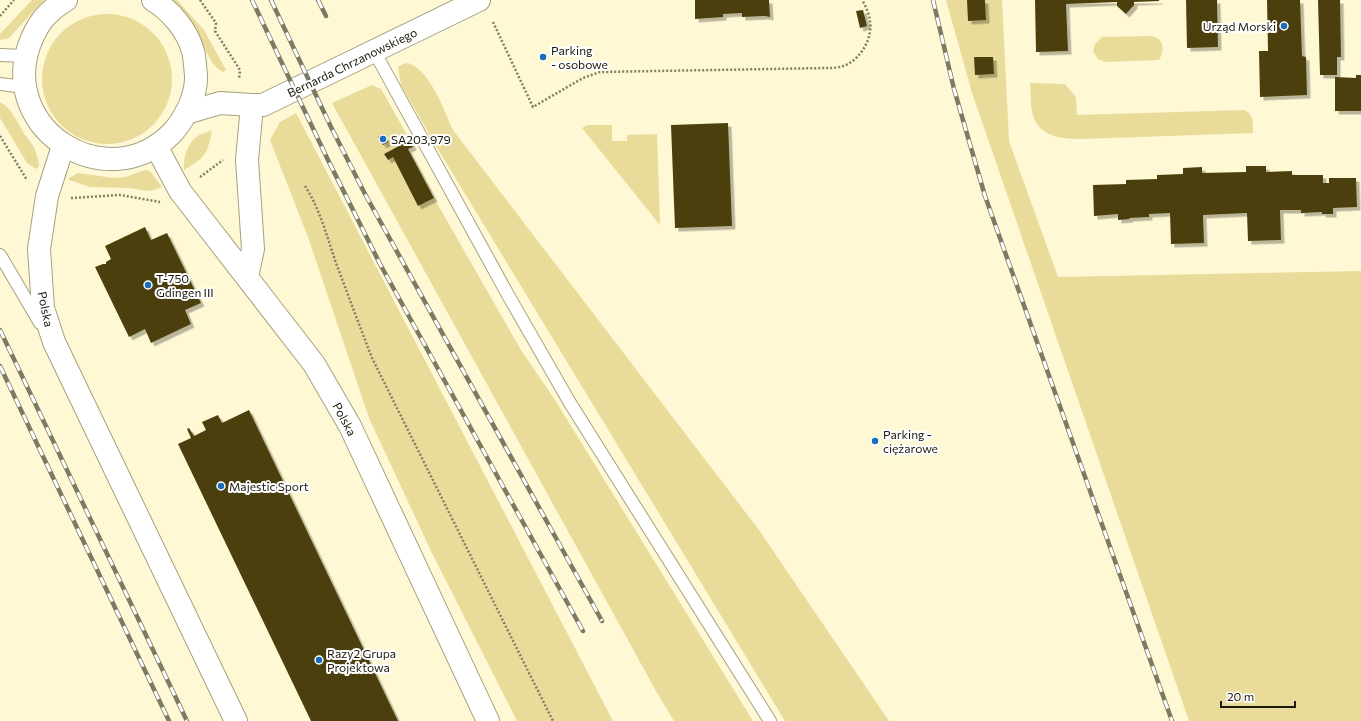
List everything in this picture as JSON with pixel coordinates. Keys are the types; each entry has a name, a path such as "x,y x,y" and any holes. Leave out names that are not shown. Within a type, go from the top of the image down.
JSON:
{"main road":[{"path":"66,0 52,8 35,30 25,56 23,72 24,87 31,110 44,130 63,146 84,156 106,160 129,158 156,146 177,127 186,113 193,96 196,77 193,51 182,26 164,6 153,0"},
{"name":"Bernarda Chrzanowskiego","path":"186,113 220,102 252,106 263,105 479,0"},
{"path":"196,77 220,102"},
{"path":"247,277 253,248 247,160 252,106"},
{"name":"Polska","path":"63,146 47,196 39,249 43,308 54,342 64,364 236,721"},
{"name":"Polska","path":"156,146 180,192 314,364 350,426 488,721"}],"lane":[{"path":"374,51 508,295 570,402 770,721"},
{"path":"0,55 25,56"},
{"path":"0,84 24,87"},
{"path":"0,255 64,364"}],"path":[{"path":"0,16 14,0"},
{"path":"200,0 216,23 216,31 240,70 239,79"},
{"path":"494,22 534,107 583,78 600,72 827,68 843,66 852,62 860,54 867,42 870,30 870,21 862,0"},
{"path":"0,136 28,180"},
{"path":"196,180 224,160 225,153"},
{"path":"305,186 312,197 324,226 351,306 372,358 553,721"},
{"path":"69,198 120,195 162,203"}],"shaded area":[{"path":"32,0 44,0 9,38 0,40 0,34"},
{"path":"170,0 177,0 204,30 226,70 223,72 214,65 198,37"},
{"path":"946,0 1002,0 1009,141 1058,277 1361,271 1361,721 1189,721 972,93"},
{"path":"113,14 132,19 153,33 167,54 171,66 171,92 167,104 153,125 132,139 120,143 101,144 82,139 61,125 47,104 43,92 42,73 47,54 61,33 82,19 94,15"},
{"path":"1102,37 1156,37 1162,45 1163,49 1159,60 1105,62 1098,59 1093,51 1095,44"},
{"path":"408,63 416,67 430,82 441,102 453,130 759,530 889,721 785,721 439,151 401,85 398,67"},
{"path":"1030,83 1065,84 1076,97 1077,115 1244,110 1250,114 1253,123 1253,133 1083,139 1053,136 1046,133 1036,123 1031,107"},
{"path":"372,85 381,89 410,140 384,154 387,160 393,157 418,205 434,198 521,350 555,400 753,721 674,721 656,691 332,103"},
{"path":"0,102 12,112 33,146 39,164 36,169 27,163 0,118"},
{"path":"296,113 613,721 517,721 431,551 369,418 308,237 270,140 280,122"},
{"path":"587,125 612,125 612,141 627,141 627,135 657,134 660,225 582,128"},
{"path":"212,130 207,150 197,162 184,170 185,155 191,142 199,135"},
{"path":"145,170 150,171 162,187 148,191 129,188 90,187 69,180 69,178 78,173 114,178 125,177"}],"building":[{"path":"695,0 769,0 770,17 742,17 742,13 723,14 723,17 695,19"},
{"path":"967,0 985,0 986,20 968,21"},
{"path":"1035,0 1159,1 1134,2 1134,5 1126,14 1117,6 1117,2 1066,4 1068,51 1036,52"},
{"path":"1186,0 1217,0 1218,47 1187,48"},
{"name":"Urząd Morski","path":"1267,0 1300,0 1302,56 1306,57 1307,95 1260,97 1259,51 1268,51"},
{"path":"1318,0 1340,0 1341,57 1337,57 1337,75 1320,75"},
{"path":"863,10 867,26 860,28 856,11"},
{"path":"974,57 993,57 994,74 975,75"},
{"path":"1356,75 1361,75 1361,111 1335,111 1335,77 1356,78"},
{"path":"728,123 732,226 675,228 671,125"},
{"name":"SA203,979","path":"383,134 388,142 383,145 378,137"},
{"path":"410,140 413,147 408,149 434,198 418,206 393,157 388,160 384,154"},
{"path":"1246,166 1266,166 1266,172 1292,171 1292,175 1323,175 1323,183 1329,183 1329,178 1356,178 1357,207 1333,208 1333,214 1322,214 1322,212 1301,213 1301,210 1280,210 1281,240 1248,241 1247,213 1203,215 1204,243 1171,244 1170,213 1149,214 1149,217 1118,220 1118,214 1094,216 1093,185 1126,184 1126,180 1157,179 1157,175 1183,174 1183,168 1202,167 1202,173 1246,172"},
{"name":"T-750 Gdingen III","path":"145,227 151,240 167,233 201,303 185,310 191,324 151,343 145,329 129,337 95,267 106,264 106,262 111,259 105,246"},
{"path":"249,410 398,721 311,721 178,444 191,438 187,429 189,428 194,436 206,430 202,422 218,415 222,423"}],"railway":[{"path":"252,0 328,160 380,264 583,631"},
{"path":"271,0 331,127 365,194 602,621"},
{"path":"318,0 326,16"},
{"path":"933,0 954,89 985,196 1172,721"},
{"path":"0,330 187,721"},
{"path":"0,366 169,721"}],"place":[{"name":"Urząd Morski","path":"1284,26"},
{"name":"Parking - osobowe","path":"543,57"},
{"name":"SA203,979","path":"383,139"},
{"name":"T-750 Gdingen III","path":"148,285"},
{"name":"Parking - ciężarowe","path":"875,441"},
{"name":"Majestic Sport","path":"221,486"},
{"name":"Razy2 Grupa Projektowa","path":"319,660"}]}
